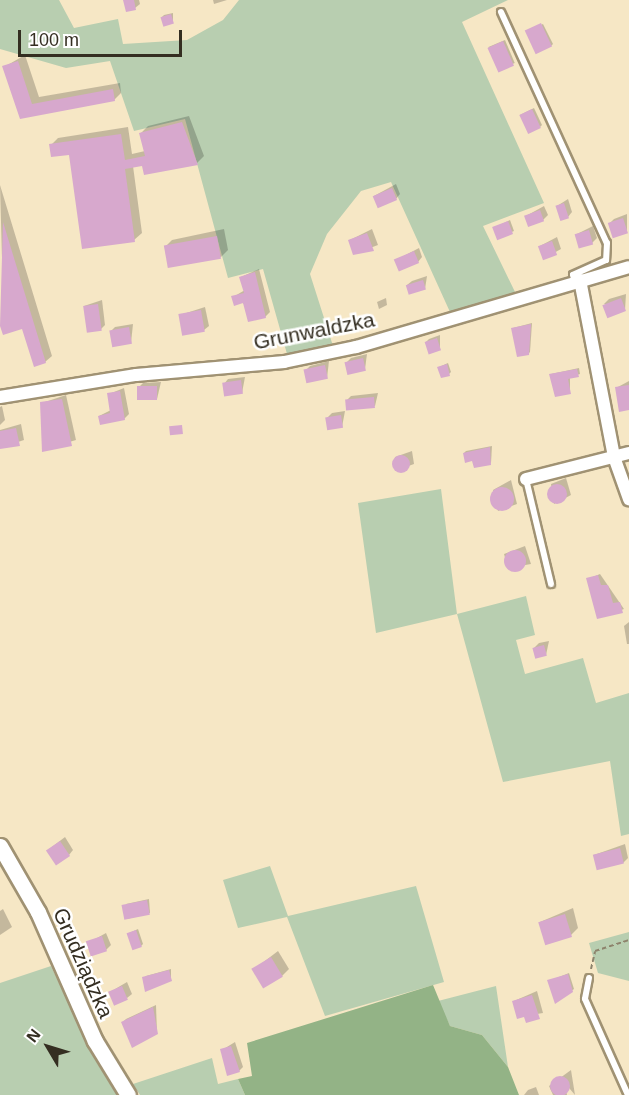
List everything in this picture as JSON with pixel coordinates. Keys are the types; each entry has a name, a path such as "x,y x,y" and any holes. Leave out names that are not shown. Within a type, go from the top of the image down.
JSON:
{"street":[{"name":"Grunwaldzka","path":"0,397 136,375 284,362 356,347 629,267"},
{"path":"577,281 614,457 629,499"},
{"path":"526,479 629,453"},
{"name":"Grudziądzka","path":"0,846 38,912 95,1041 128,1095"}],"lane":[{"path":"501,12 607,243 606,260 573,275 577,281"},
{"path":"526,479 551,584"},
{"path":"589,978 585,999 628,1095"}],"path":[{"path":"589,978 595,951 629,940"}],"green space":[{"path":"0,0 59,0 74,28 118,19 123,44 187,40 223,20 239,0 508,0 462,22 544,203 483,226 516,294 450,312 391,182 361,191 327,234 310,274 333,346 287,354 263,269 228,278 185,119 134,131 110,61 66,68 0,49"},
{"path":"441,489 457,614 376,633 358,503"},
{"path":"526,596 535,635 516,640 525,674 583,658 596,703 629,693 629,834 621,836 610,761 503,782 457,614"},
{"path":"270,866 288,916 416,886 444,982 325,1016 287,917 238,928 223,880"},
{"path":"629,932 629,981 598,973 589,943"},
{"path":"51,966 89,1046 119,1095 0,1095 0,983"},
{"path":"433,985 450,1026 482,1035 508,1067 519,1095 245,1095 238,1079 252,1076 247,1043"},
{"path":"496,986 508,1067 482,1035 450,1026 438,1001"},
{"path":"212,1058 218,1084 238,1079 245,1095 140,1095 133,1084"}],"building":[{"path":"123,0 134,0 136,10 126,12"},
{"path":"171,14 174,24 163,27 160,17"},
{"path":"541,23 552,47 536,54 525,31"},
{"path":"503,41 514,66 498,73 487,48"},
{"path":"18,61 32,104 113,89 115,101 20,119 2,66"},
{"path":"532,109 541,128 528,134 519,115"},
{"path":"182,122 198,165 144,175 142,166 125,169 135,242 82,249 69,155 51,157 49,144 121,134 125,160 145,156 139,133"},
{"path":"392,188 397,200 378,208 373,196"},
{"path":"564,203 569,218 560,221 555,206"},
{"path":"540,210 544,221 528,227 524,216"},
{"path":"623,218 628,233 613,238 608,223"},
{"path":"508,221 513,234 497,240 492,227"},
{"path":"3,222 46,363 34,367 22,329 3,335 0,326"},
{"path":"589,230 593,244 579,249 575,234"},
{"path":"367,233 374,251 353,255 348,240"},
{"path":"217,236 221,259 168,268 164,245"},
{"path":"552,241 557,255 543,260 538,246"},
{"path":"414,251 419,263 399,272 394,260"},
{"path":"255,272 266,318 248,322 243,303 234,306 231,296 244,293 239,277"},
{"path":"423,280 426,290 409,295 406,285"},
{"path":"621,298 626,311 607,318 602,305"},
{"path":"98,304 102,331 87,333 83,306"},
{"path":"201,310 205,332 182,336 178,314"},
{"path":"531,324 529,355 517,357 511,328"},
{"path":"129,327 132,344 112,347 109,330"},
{"path":"437,338 441,350 429,354 425,342"},
{"path":"363,358 366,371 347,375 344,362"},
{"path":"447,364 450,376 441,378 437,367"},
{"path":"325,365 328,379 306,383 303,370"},
{"path":"577,369 579,377 568,379 571,394 555,397 549,374"},
{"path":"241,380 243,394 224,397 222,383"},
{"path":"629,385 629,410 619,412 615,387"},
{"path":"137,386 157,386 157,400 137,400"},
{"path":"120,391 125,420 100,425 98,416 110,413 107,393"},
{"path":"374,397 375,408 346,410 345,400"},
{"path":"62,399 72,446 42,452 40,402"},
{"path":"341,415 343,428 327,430 325,418"},
{"path":"182,425 183,434 170,435 169,426"},
{"path":"16,428 20,446 0,449 0,431"},
{"path":"490,447 491,465 474,468 472,461 465,463 463,453"},
{"path":"401,455 407,458 410,464 407,470 401,473 395,470 392,464 395,458"},
{"path":"557,484 564,487 567,494 564,501 557,504 550,501 547,494 550,487"},
{"path":"502,487 510,491 514,499 510,507 502,511 494,507 490,499 494,491"},
{"path":"515,550 523,553 526,561 523,569 515,572 507,569 504,561 507,553"},
{"path":"598,575 601,585 608,585 613,603 620,602 623,613 597,619 586,578"},
{"path":"544,645 547,656 535,659 532,648"},
{"path":"60,841 70,856 56,865 46,851"},
{"path":"620,848 624,864 597,870 593,855"},
{"path":"147,900 150,915 124,920 121,905"},
{"path":"565,914 572,937 545,945 538,922"},
{"path":"136,930 142,947 132,950 127,933"},
{"path":"102,936 107,951 91,956 86,941"},
{"path":"271,957 283,977 263,989 251,969"},
{"path":"169,970 172,981 145,992 142,977"},
{"path":"568,974 573,992 555,1004 547,980"},
{"path":"122,986 128,1000 114,1006 108,992"},
{"path":"532,995 540,1019 526,1023 524,1017 517,1019 512,1001"},
{"path":"153,1007 158,1034 132,1048 121,1022"},
{"path":"231,1046 240,1072 227,1076 220,1049"},
{"path":"556,1076 564,1076 570,1082 570,1090 564,1096 556,1096 550,1090 550,1082"}]}
